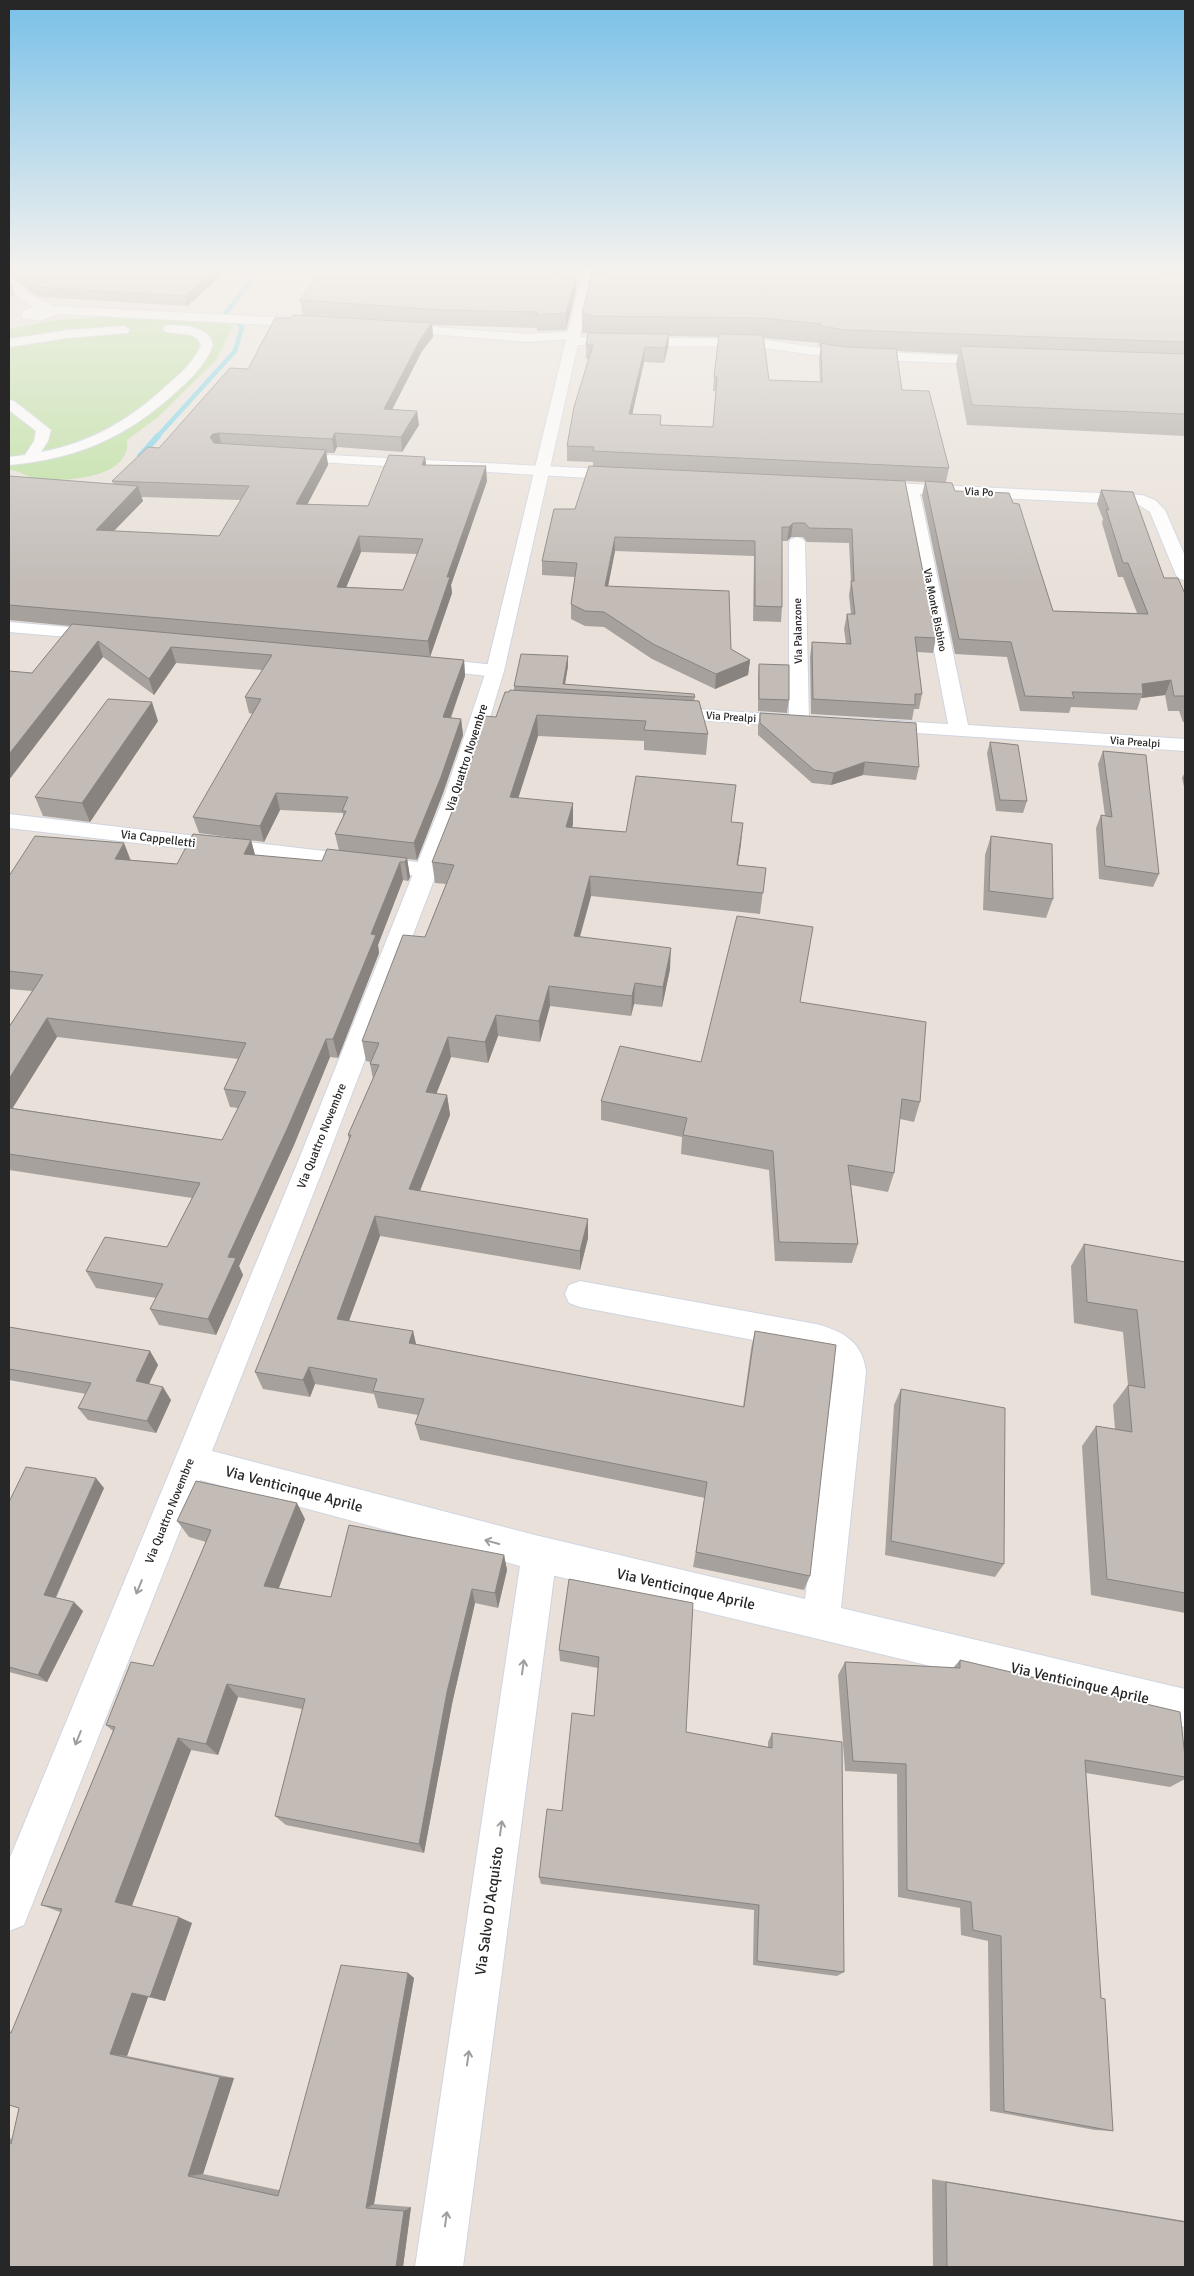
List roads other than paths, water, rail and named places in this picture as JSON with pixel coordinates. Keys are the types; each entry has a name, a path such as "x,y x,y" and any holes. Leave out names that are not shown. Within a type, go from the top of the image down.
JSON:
{"street":[{"path":"9,461 29,459 80,448 107,437 152,406 185,375"},
{"name":"Via Quattro Novembre","path":"9,1910 311,1164 456,794 495,702 495,670 565,375"},
{"path":"9,404 55,433 107,437"},
{"path":"29,459 41,441 55,433"},
{"path":"272,456 642,476"},
{"name":"Via Po","path":"851,486 1128,498 1146,502 1157,510 1185,576"},
{"name":"Via Monte Bisbino","path":"911,488 958,731"},
{"name":"Via Palanzone","path":"797,542 808,721"},
{"path":"9,627 118,637"},
{"path":"406,662 495,670"},
{"name":"Via Prealpi","path":"645,711 808,721"},
{"name":"Via Prealpi","path":"864,725 1185,745"},
{"name":"Via Cappelletti","path":"9,821 426,870"},
{"path":"580,1294 826,1340 842,1350 847,1358 850,1372 821,1621"},
{"name":"Via Venticinque Aprile","path":"190,1461 539,1554 1185,1708"},
{"name":"Via Salvo D'Acquisto","path":"439,2267 539,1554"}],"waterway":[{"path":"157,437 213,375"},
{"path":"140,456 158,436"}]}
